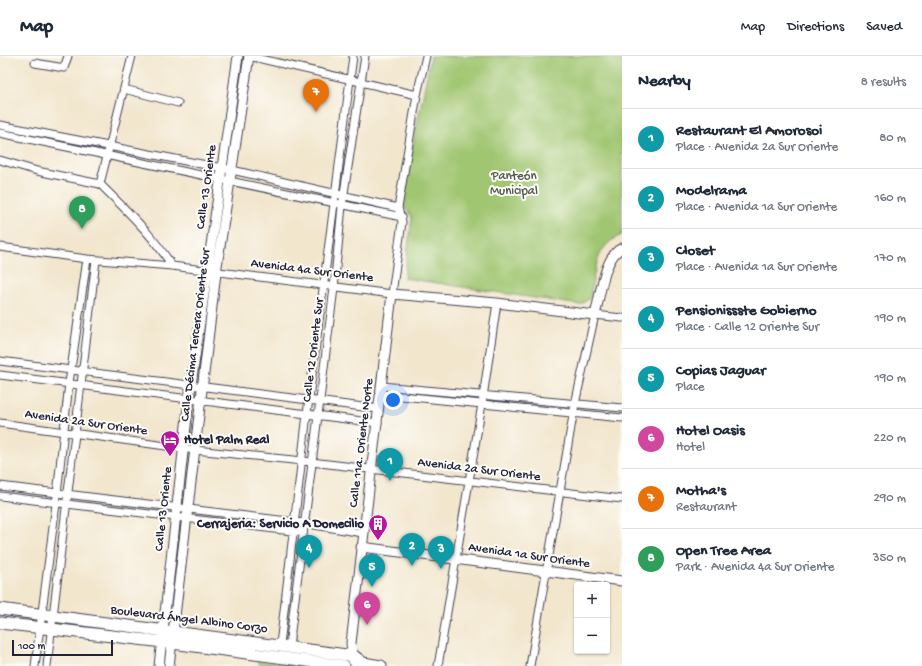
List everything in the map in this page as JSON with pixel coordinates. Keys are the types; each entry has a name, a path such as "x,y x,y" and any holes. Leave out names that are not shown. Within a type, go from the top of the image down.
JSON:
{"main road":[{"name":"Boulevard Ángel Albino Corzo","path":"0,609 46,615 168,637 341,662 381,666"},
{"name":"Boulevard Ángel Albino Corzo","path":"0,623 45,628 284,646 341,662 344,666"}],"street":[{"path":"35,63 64,68 68,56"},
{"path":"100,184 132,56"},
{"name":"Calle 13 Oriente","path":"168,637 177,518 189,399 212,272 222,169 238,56"},
{"path":"249,56 350,81 417,95"},
{"name":"Calle Décima Tercera Oriente Sur","path":"160,666 168,637 187,519 202,387 212,272 232,170 249,56"},
{"name":"Calle 12 Oriente Sur","path":"284,646 293,611 296,588 299,531 296,522 307,414 353,56"},
{"name":"Calle 12 Oriente Sur","path":"284,646 287,587 299,531 303,524 313,462 319,402 334,288 342,206 365,56"},
{"path":"392,294 402,218 398,208 417,95 426,56"},
{"path":"124,89 178,103"},
{"path":"0,125 232,170 344,194 398,208"},
{"path":"0,133 402,218"},
{"path":"48,142 50,134"},
{"path":"0,160 37,171 100,184 132,216 165,255 172,266"},
{"name":"Avenida 4a Sur Oriente","path":"0,247 96,260 172,266 334,288 497,303 622,318"},
{"path":"530,666 575,404 607,268 616,251 622,248"},
{"path":"47,666 45,582 56,504 69,383 87,259"},
{"path":"35,666 45,628 46,615 56,584 96,260"},
{"name":"Calle 11a. Oriente Norte","path":"351,643 361,547 380,409 392,294"},
{"path":"438,666 482,404 497,303"},
{"path":"0,361 380,409"},
{"path":"14,377 16,363"},
{"path":"0,375 378,423"},
{"path":"382,390 483,395 622,408"},
{"path":"382,390 482,404 622,418"},
{"path":"264,408 265,395"},
{"name":"Avenida 2a Sur Oriente","path":"0,423 195,450 313,462 622,499"},
{"path":"0,486 296,522 363,533"},
{"path":"18,499 20,488"},
{"path":"0,496 56,504 299,531"},
{"name":"Avenida 1a Sur Oriente","path":"361,547 622,581"},
{"path":"45,582 56,584"},
{"path":"287,587 296,588"},
{"path":"285,610 293,611"},
{"name":"Calle Décima Tercera Oriente Sur","path":"168,637 169,666"},
{"path":"341,662 351,643"},
{"path":"351,643 356,663"}],"green space":[{"name":"Panteón Municipal","path":"431,56 622,56 622,235 613,239 601,252 595,269 590,298 580,305 404,278 412,217 401,203"},
{"path":"257,661 296,666 261,666"}],"place":[{"name":"Motha's","path":"316,112"},
{"name":"Open Tree Area","path":"82,229"},
{"name":"Hotel Palm Real","path":"170,457"},
{"name":"Restaurant El Amorosoi","path":"390,481"},
{"name":"Cerrajeria: Servicio A Domecilio","path":"378,541"},
{"name":"Modelrama","path":"412,566"},
{"name":"Pensionissste Gobierno","path":"309,568"},
{"name":"Closet","path":"441,569"},
{"name":"Copias Jaguar","path":"372,587"},
{"name":"Hotel Oasis","path":"367,625"}]}
